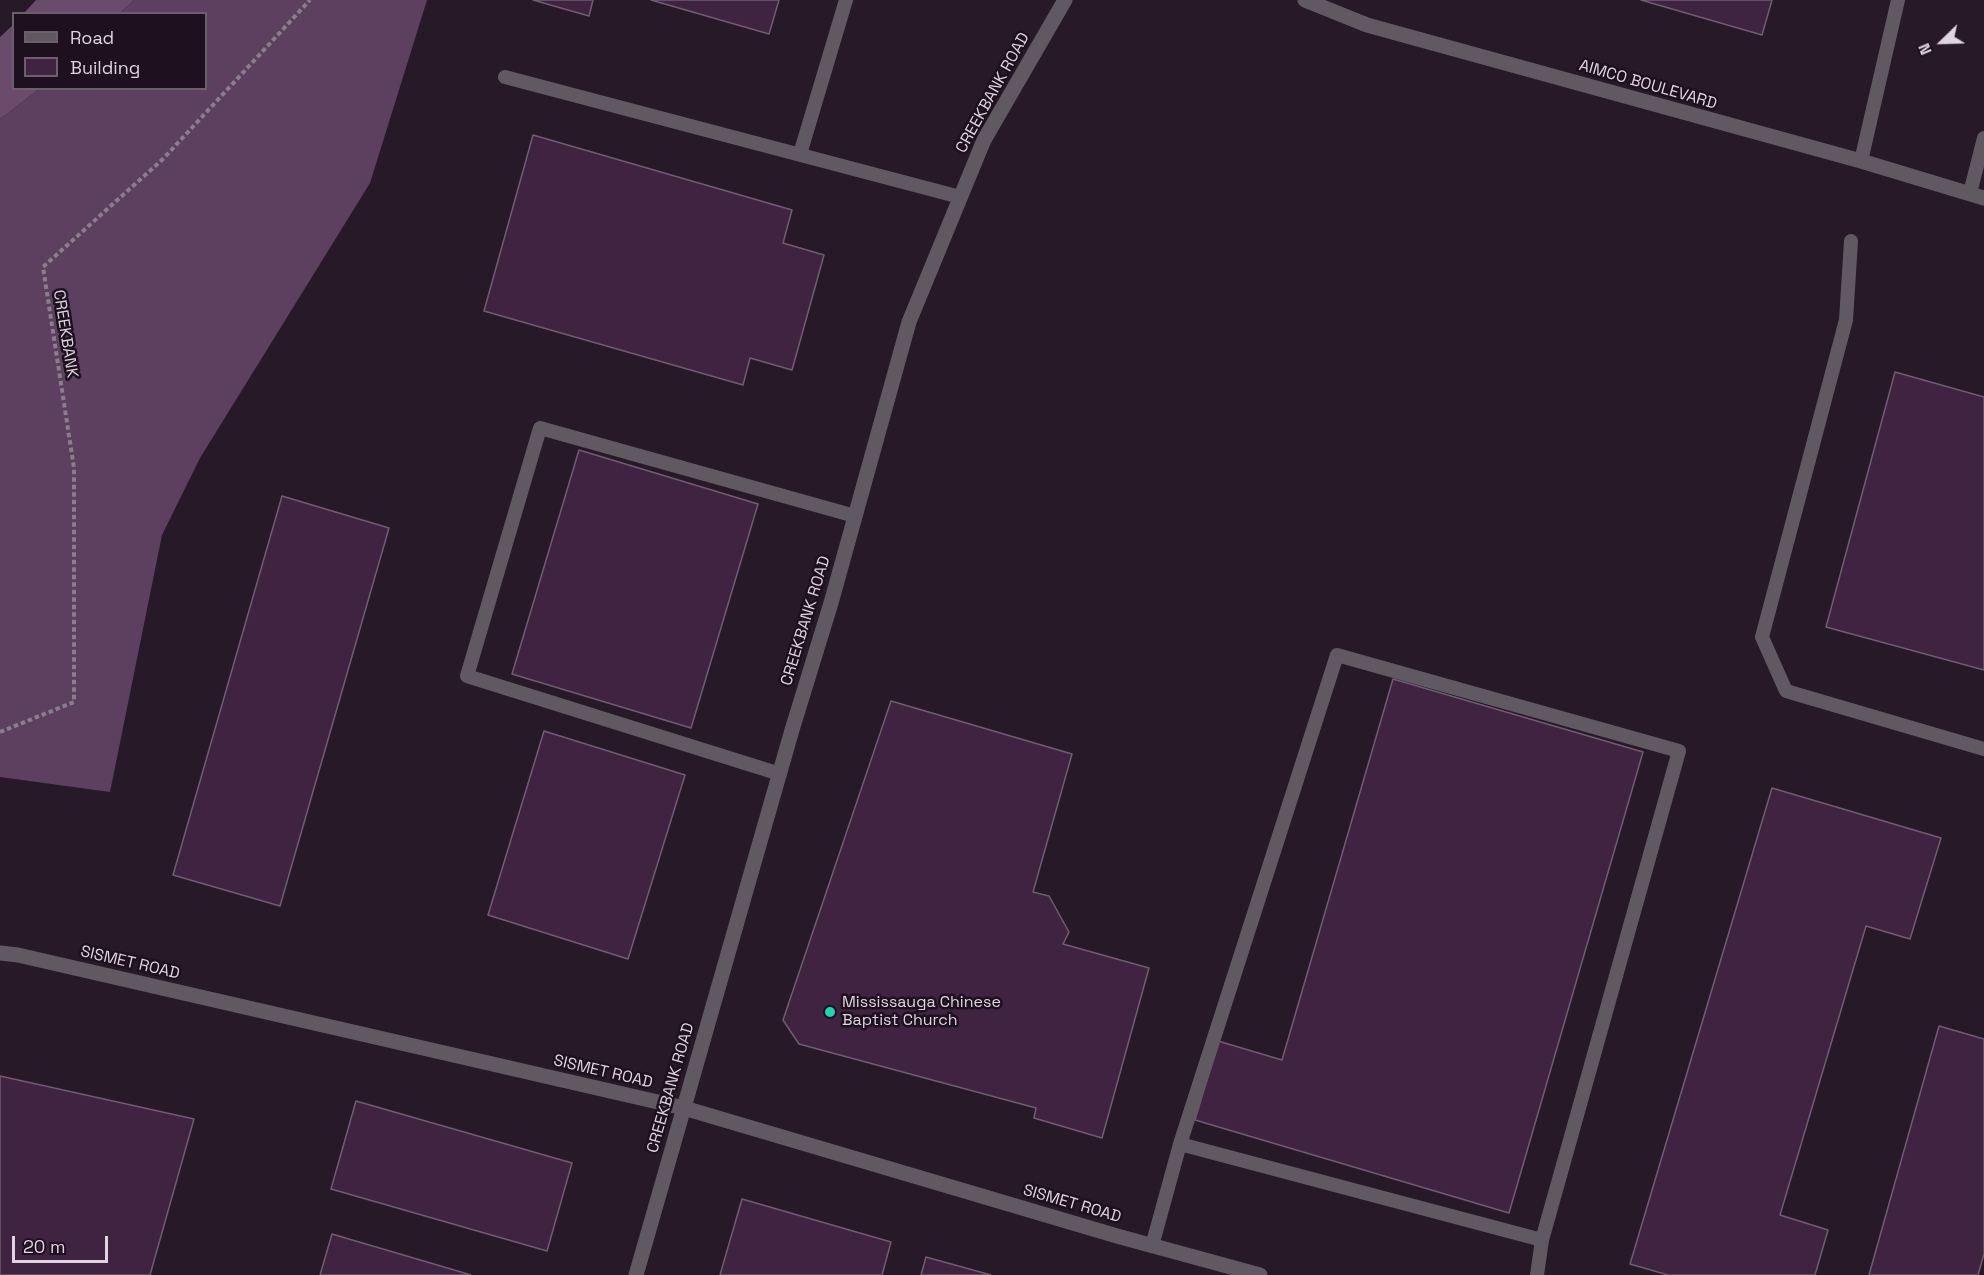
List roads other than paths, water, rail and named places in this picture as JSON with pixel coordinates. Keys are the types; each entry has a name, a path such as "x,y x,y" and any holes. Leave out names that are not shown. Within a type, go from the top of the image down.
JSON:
{"street":[{"name":"CREEKBANK ROAD","path":"636,1275 909,322 984,140 1065,0"},
{"name":"AIMCO BOULEVARD","path":"1305,0 1366,25 1861,161 1977,196"},
{"name":"SISMET ROAD","path":"0,953 684,1108 1152,1246 1260,1275"}],"lane":[{"path":"800,154 846,0"},
{"path":"1861,161 1898,0"},
{"path":"505,77 960,197"},
{"path":"1977,196 1984,138"},
{"path":"1851,241 1846,320 1762,637 1786,691 1984,749"},
{"path":"780,774 466,676 540,428 855,516"},
{"path":"1152,1246 1180,1144 1337,656 1679,751 1542,1240 1537,1275"},
{"path":"1180,1144 1542,1240"}],"place":[{"name":"Mississauga Chinese Baptist Church","path":"830,1012"}]}
